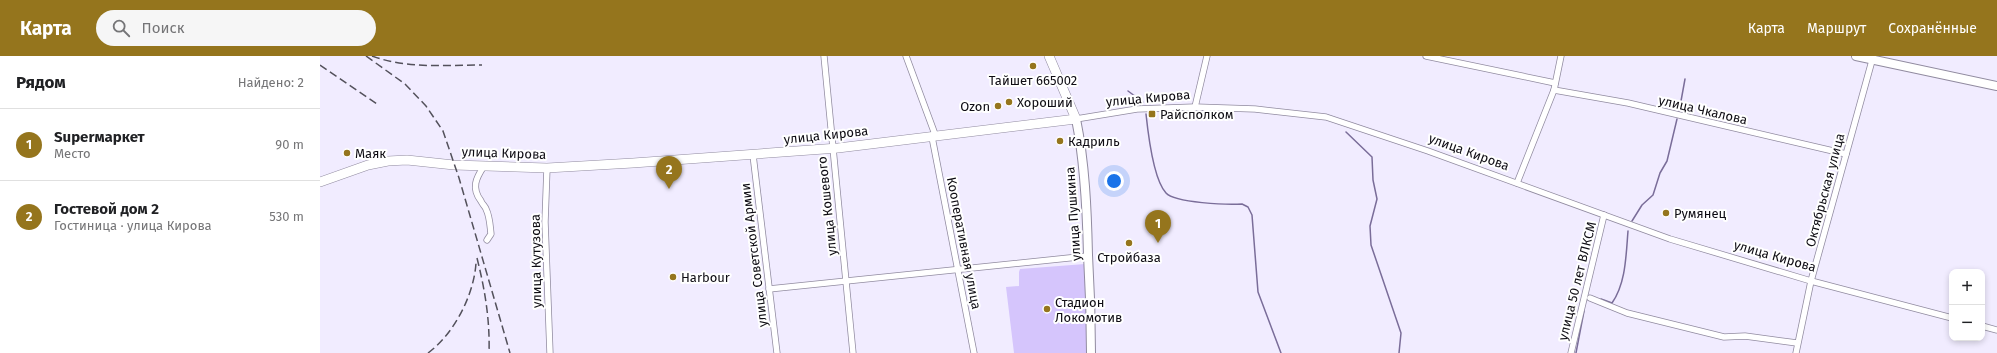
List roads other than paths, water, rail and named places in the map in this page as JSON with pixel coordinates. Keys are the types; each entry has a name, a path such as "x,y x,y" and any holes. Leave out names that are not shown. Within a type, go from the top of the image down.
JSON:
{"main road":[{"name":"улица Пушкина","path":"1050,56 1076,119 1080,141 1085,188 1092,353"},
{"path":"1856,56 1873,58 1997,86"},
{"name":"улица Кирова","path":"320,182 368,165 388,161 407,160 484,166 547,168 753,155 832,148 1076,119"}],"street":[{"name":"улица Кошевого","path":"824,56 853,353"},
{"name":"Кооперативная улица","path":"906,56 934,137 974,353"},
{"path":"1195,107 1208,56"},
{"path":"1426,56 1555,83"},
{"path":"1517,184 1554,90 1561,56"},
{"name":"Октябрьская улица","path":"1796,353 1811,281 1873,58"},
{"name":"улица Чкалова","path":"1554,90 1628,104 1846,154"},
{"name":"улица Кирова","path":"1076,119 1137,110 1195,107 1255,110 1326,118 1428,151 1670,239 1811,281 1949,317"},
{"name":"улица Советской Армии","path":"753,155 777,353"},
{"path":"484,166 476,178 475,188 481,202 486,207 490,220 491,234 487,240"},
{"name":"улица Кутузова","path":"547,168 545,222 550,353"},
{"name":"улица 50 лет ВЛКСМ","path":"1571,353 1604,215"},
{"path":"769,289 1088,256"},
{"path":"1590,298 1627,313 1724,336 1745,336 1797,343"},
{"path":"1985,327 1997,330"}],"waterway":[{"path":"1679,112 1685,79"},
{"path":"1128,91 1143,102"},
{"path":"1146,114 1154,167 1161,186 1166,193 1171,196 1190,201 1214,204 1242,204 1248,207 1252,215 1258,292 1281,353"},
{"path":"1632,221 1642,205 1653,195 1660,173 1667,161 1677,119"},
{"path":"1346,132 1372,157 1373,180 1377,199 1370,226 1371,245 1401,333 1399,353"},
{"path":"1601,299 1612,303 1617,295 1623,278 1628,231"},
{"path":"1576,353 1584,311"}],"railway":[{"path":"366,56 405,84 426,106 443,131 459,178 510,353"},
{"path":"372,56 412,65 482,65"},
{"path":"320,65 377,104"},
{"path":"477,258 486,305 489,329 489,353"},
{"path":"428,353 446,335 461,313 471,288 476,263"}],"place":[{"name":"Тайшет 665002","path":"1033,66"},
{"name":"Хороший","path":"1009,102"},
{"name":"Ozon","path":"998,106"},
{"name":"Райсполком","path":"1152,114"},
{"name":"Кадриль","path":"1060,141"},
{"name":"Маяк","path":"347,153"},
{"name":"Гостевой дом 2","path":"669,189"},
{"name":"Румянец","path":"1666,213"},
{"name":"Стройбаза","path":"1129,243"},
{"name":"Superмаркет","path":"1158,243"},
{"name":"Harbour","path":"673,277"},
{"name":"Стадион Локомотив","path":"1047,309"}]}
